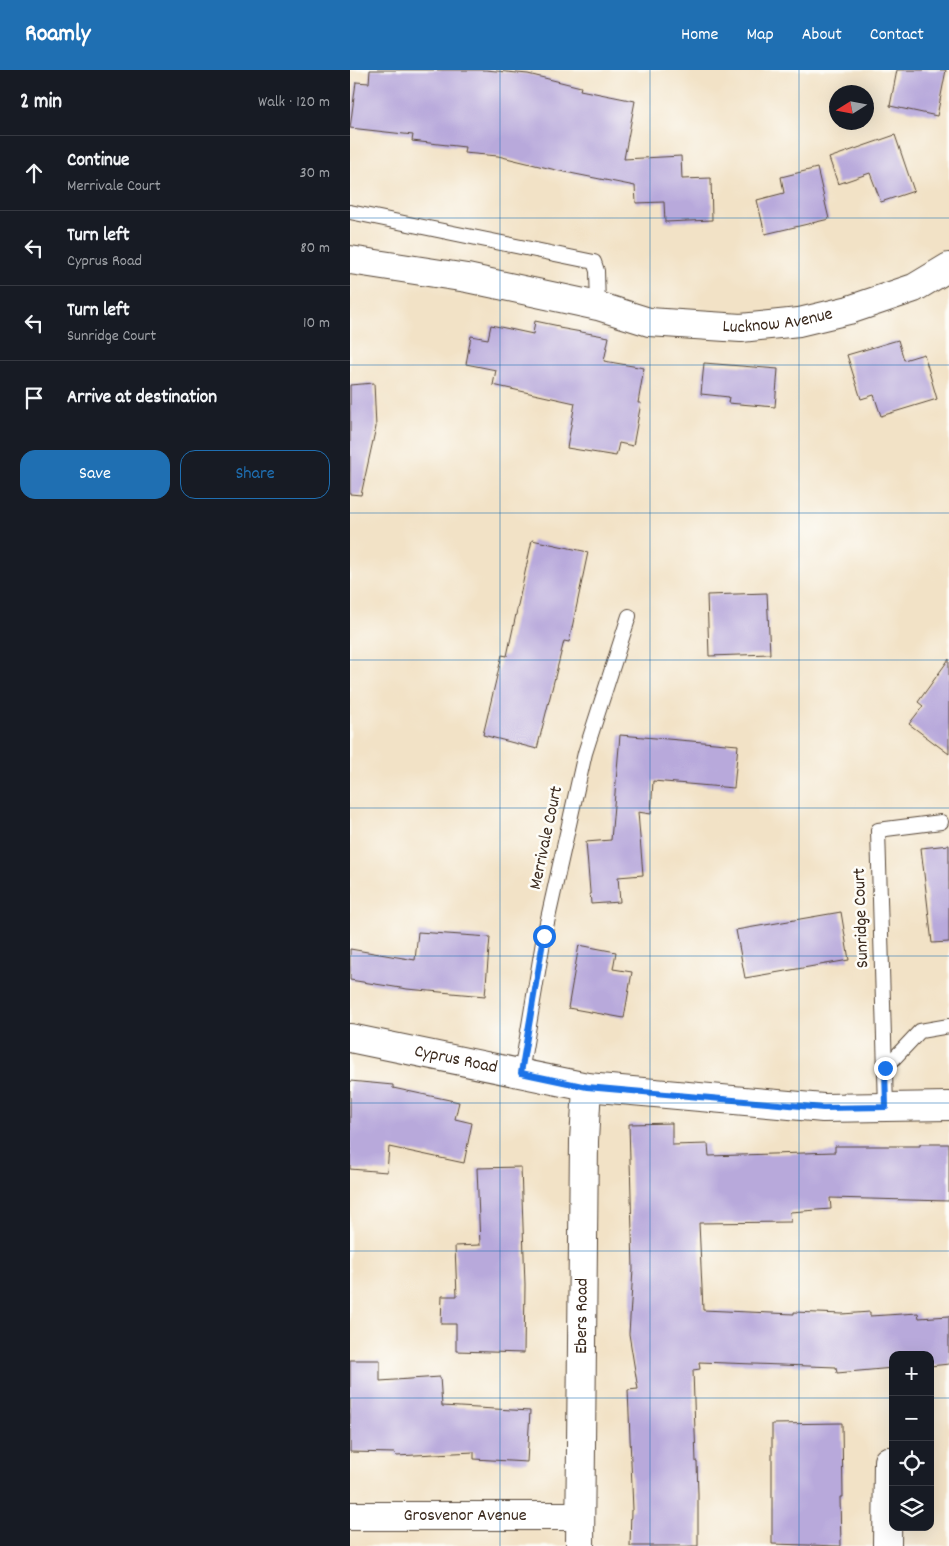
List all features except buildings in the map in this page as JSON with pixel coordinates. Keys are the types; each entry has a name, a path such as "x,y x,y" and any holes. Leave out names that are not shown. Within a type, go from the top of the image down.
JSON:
{"street":[{"name":"Lucknow Avenue","path":"350,260 467,278 598,306 649,322 742,328 799,322 849,310 914,288 949,267"},
{"name":"Cyprus Road","path":"350,1038 587,1087 823,1108 949,1106"},
{"name":"Ebers Road","path":"580,1546 584,1141 587,1087"},
{"path":"887,1546 888,1461"},
{"name":"Grosvenor Avenue","path":"350,1516 580,1516"}],"lane":[{"path":"350,212 594,262 597,271 598,306"},
{"name":"Merrivale Court","path":"521,1073 544,936 585,753 629,616"},
{"name":"Sunridge Court","path":"886,1107 878,830 941,822"},
{"path":"885,1068 920,1031 949,1026"}],"route":[{"path":"544,936 521,1073 587,1087 823,1108 886,1107 885,1068"}]}
